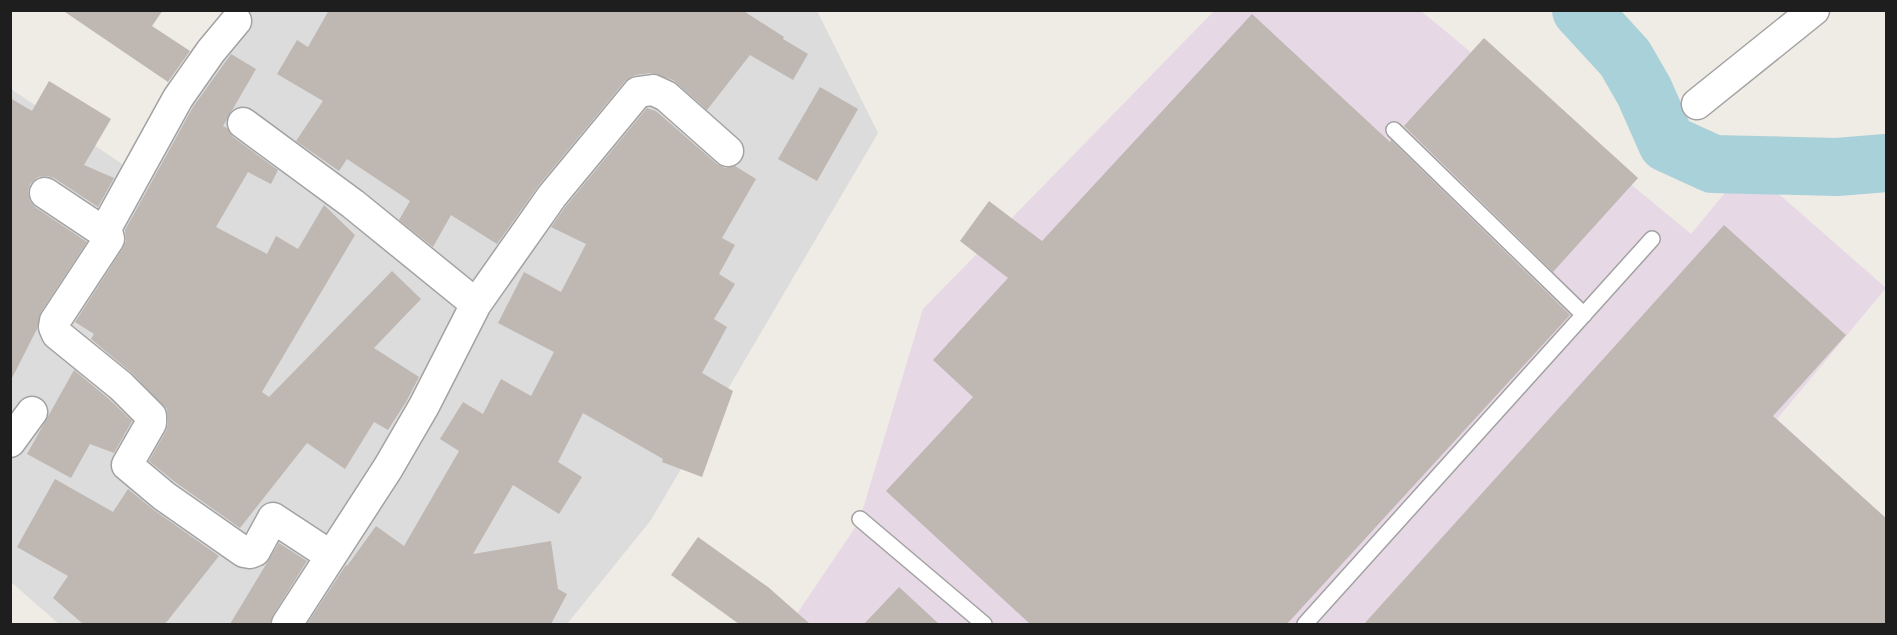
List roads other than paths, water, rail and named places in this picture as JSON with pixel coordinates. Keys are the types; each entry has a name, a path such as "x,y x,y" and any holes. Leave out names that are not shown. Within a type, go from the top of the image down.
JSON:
{"street":[{"path":"1697,104 1814,10"},
{"path":"104,232 178,98 211,51 236,21"},
{"path":"287,624 394,458 424,406 476,304 552,196 638,92 653,90 666,96 728,151"},
{"path":"243,123 352,204 476,304"},
{"path":"45,193 104,232 109,239 54,327 57,334 121,386 151,416 151,423 127,465 164,496 244,552 255,551 273,518 331,556"},
{"path":"10,442 32,411"}],"lane":[{"path":"1394,130 1584,315"},
{"path":"1305,624 1652,239"},
{"path":"860,519 984,624"}],"waterway":[{"path":"1581,10 1625,58 1644,91 1667,143 1713,164 1837,167 1886,163"}]}
